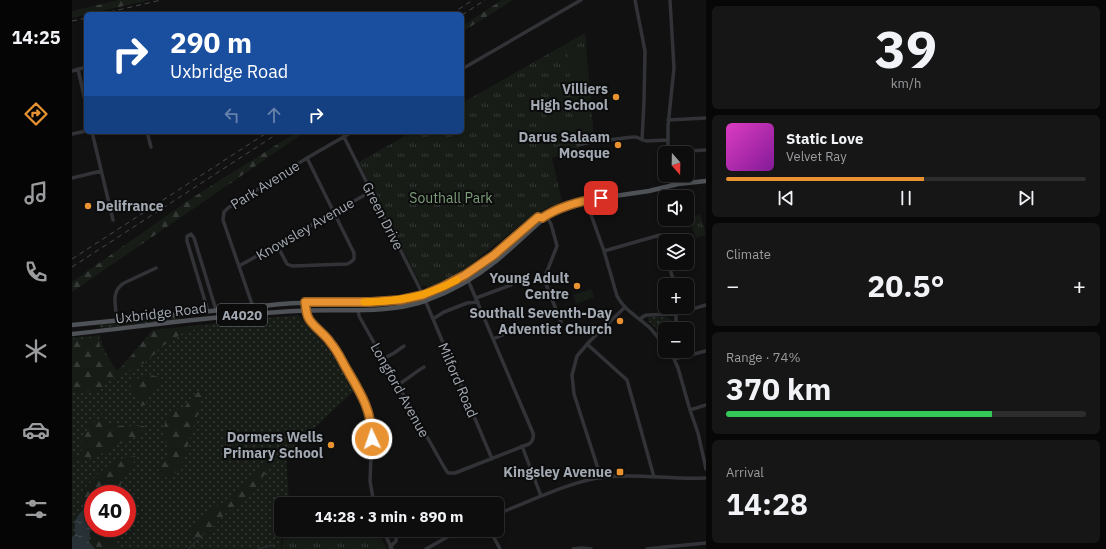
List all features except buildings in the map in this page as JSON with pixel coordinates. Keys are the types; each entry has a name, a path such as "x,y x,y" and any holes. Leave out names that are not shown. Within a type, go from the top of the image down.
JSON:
{"main road":[{"name":"A4020","path":"544,216 564,206 587,200 648,191 684,183 706,182"},
{"name":"Uxbridge Road","path":"72,325 231,308 305,302 363,302 395,300 423,295 455,281 486,261 538,217 544,216"},
{"name":"Uxbridge Road","path":"72,334 232,316 306,310 380,310 409,305 451,290 468,280 489,266 541,221 544,216"},
{"path":"486,261 489,266"},
{"path":"395,300 396,308"},
{"name":"A4020","path":"231,308 232,316"},
{"path":"178,314 181,314 184,318 179,322"},
{"path":"98,322 96,329 99,331"}],"street":[{"path":"464,68 581,0"},
{"path":"635,0 645,51 642,140"},
{"path":"667,146 668,120 674,80 670,0"},
{"path":"72,70 84,68"},
{"path":"78,69 84,96"},
{"path":"668,120 706,118"},
{"path":"72,134 84,131"},
{"path":"92,134 113,220"},
{"path":"148,134 151,147"},
{"name":"Park Avenue","path":"253,307 223,220 224,212 234,204 307,158 349,134"},
{"name":"Green Drive","path":"344,137 370,192 423,295"},
{"path":"578,145 633,137 648,142 667,140"},
{"path":"694,151 706,150"},
{"path":"277,245 288,264 292,266 346,264 354,259 354,255 307,158"},
{"path":"72,178 101,171"},
{"name":"Knowsley Avenue","path":"239,266 370,192"},
{"path":"587,200 620,302 654,331 658,337"},
{"path":"544,216 551,224 557,246 544,279 561,322"},
{"path":"208,311 187,241 187,236 189,234 192,234 194,238 216,310"},
{"path":"604,250 658,236"},
{"path":"117,320 115,295 119,286 156,268"},
{"path":"468,280 534,437 532,441 492,459"},
{"path":"476,298 511,285"},
{"name":"Milford Road","path":"425,300 492,459"},
{"path":"305,302 307,316 310,322 326,337 335,349 360,393 368,411 371,420 372,434 370,481 373,497"},
{"path":"433,319 444,312 467,303 478,302"},
{"path":"694,309 706,305"},
{"path":"601,478 574,394 572,375 577,356 587,344 625,307"},
{"name":"Longford Avenue","path":"358,310 359,316 445,470 450,474 456,473 492,459"},
{"path":"640,319 647,315 676,314 676,322"},
{"path":"493,339 522,326"},
{"path":"587,344 627,380 654,477"},
{"path":"383,359 404,346"},
{"path":"706,351 674,359 698,433 706,469"},
{"path":"397,385 424,367"},
{"path":"690,410 706,405"},
{"path":"522,446 542,496"},
{"path":"504,511 573,484 601,478 706,478"},
{"path":"386,537 391,548"},
{"path":"391,548 396,541 396,537"},
{"path":"426,549 447,537"},
{"path":"494,537 500,549"},
{"path":"649,549 706,543"},
{"path":"572,549 591,549"}],"green space":[{"path":"119,0 149,0 98,12 84,12 84,15 72,18 72,11"},
{"path":"502,0 513,0 464,31 464,25"},
{"name":"Southall Park","path":"585,33 594,140 578,143 579,148 552,158 562,201 525,221 466,268 452,277 428,287 421,285 359,162 408,134 464,134 464,102"},
{"path":"584,50 586,67 569,69 568,51"},
{"path":"586,68 592,138 575,140 569,70"},
{"path":"560,105 571,140 555,145 545,110"},
{"path":"294,134 302,134 72,292 72,282 192,198"},
{"path":"700,214 706,235 696,238 692,226 694,226 694,216"},
{"path":"591,289 594,297 576,304 573,295"},
{"path":"393,303 391,306 382,307 323,307 323,304"},
{"path":"298,315 327,346 354,391 286,454 289,497 274,497 274,537 281,537 281,549 72,549 72,338 100,335 104,349 117,371 153,330"},
{"path":"179,316 179,320 99,327 100,324"},
{"path":"667,317 672,322 658,322 658,331 648,321 648,318"},
{"path":"209,325 181,334 161,347 146,362 109,381 92,392 72,392 72,340 98,337 100,346 117,373 153,330"},
{"path":"148,374 162,378 149,395 145,405 141,406 129,383"},
{"path":"204,389 180,470 167,478 158,472 167,455 169,446 162,439 165,423 173,411 185,407 193,395"},
{"path":"103,411 105,422 120,426 145,426 139,435 98,456 72,462 72,455 80,457 82,451 81,443 90,423 100,420"},
{"path":"136,456 132,467 121,485 87,485 109,465 125,458"},
{"path":"268,462 268,469 249,497 225,514 205,536 198,538 188,533 203,516 241,488 260,468"},
{"path":"84,489 84,506 82,505 81,492"},
{"path":"92,537 114,537 117,540 118,549 99,549 92,542"},
{"path":"283,537 381,537 387,549 282,549"}],"water":[{"path":"84,509 84,537 90,537 89,542 95,549 72,549 72,537 75,535 76,518"}],"waterway":[{"path":"188,549 205,533"},
{"path":"258,549 273,545"}],"railway":[{"path":"110,12 161,0"},
{"path":"454,12 473,0"},
{"path":"464,14 485,0"},
{"path":"72,21 84,18"},
{"path":"72,259 265,134"},
{"path":"72,267 277,134"}],"slow traffic":[{"path":"364,302 400,300 418,297 457,280"}],"place":[{"name":"Villiers High School","path":"616,97"},
{"name":"Darus Salaam Mosque","path":"618,145"},
{"name":"Delifrance","path":"88,206"},
{"name":"Young Adult Centre","path":"577,286"},
{"name":"Southall Seventh-Day Adventist Church","path":"620,321"},
{"name":"Dormers Wells Primary School","path":"331,445"},
{"name":"Kingsley Avenue","path":"620,472"}],"route":[{"path":"372,439 371,420 364,399 332,344 323,333 310,322 305,302 370,302 400,300 423,295 465,275 494,255 538,217 542,218 564,206 601,198"}]}
